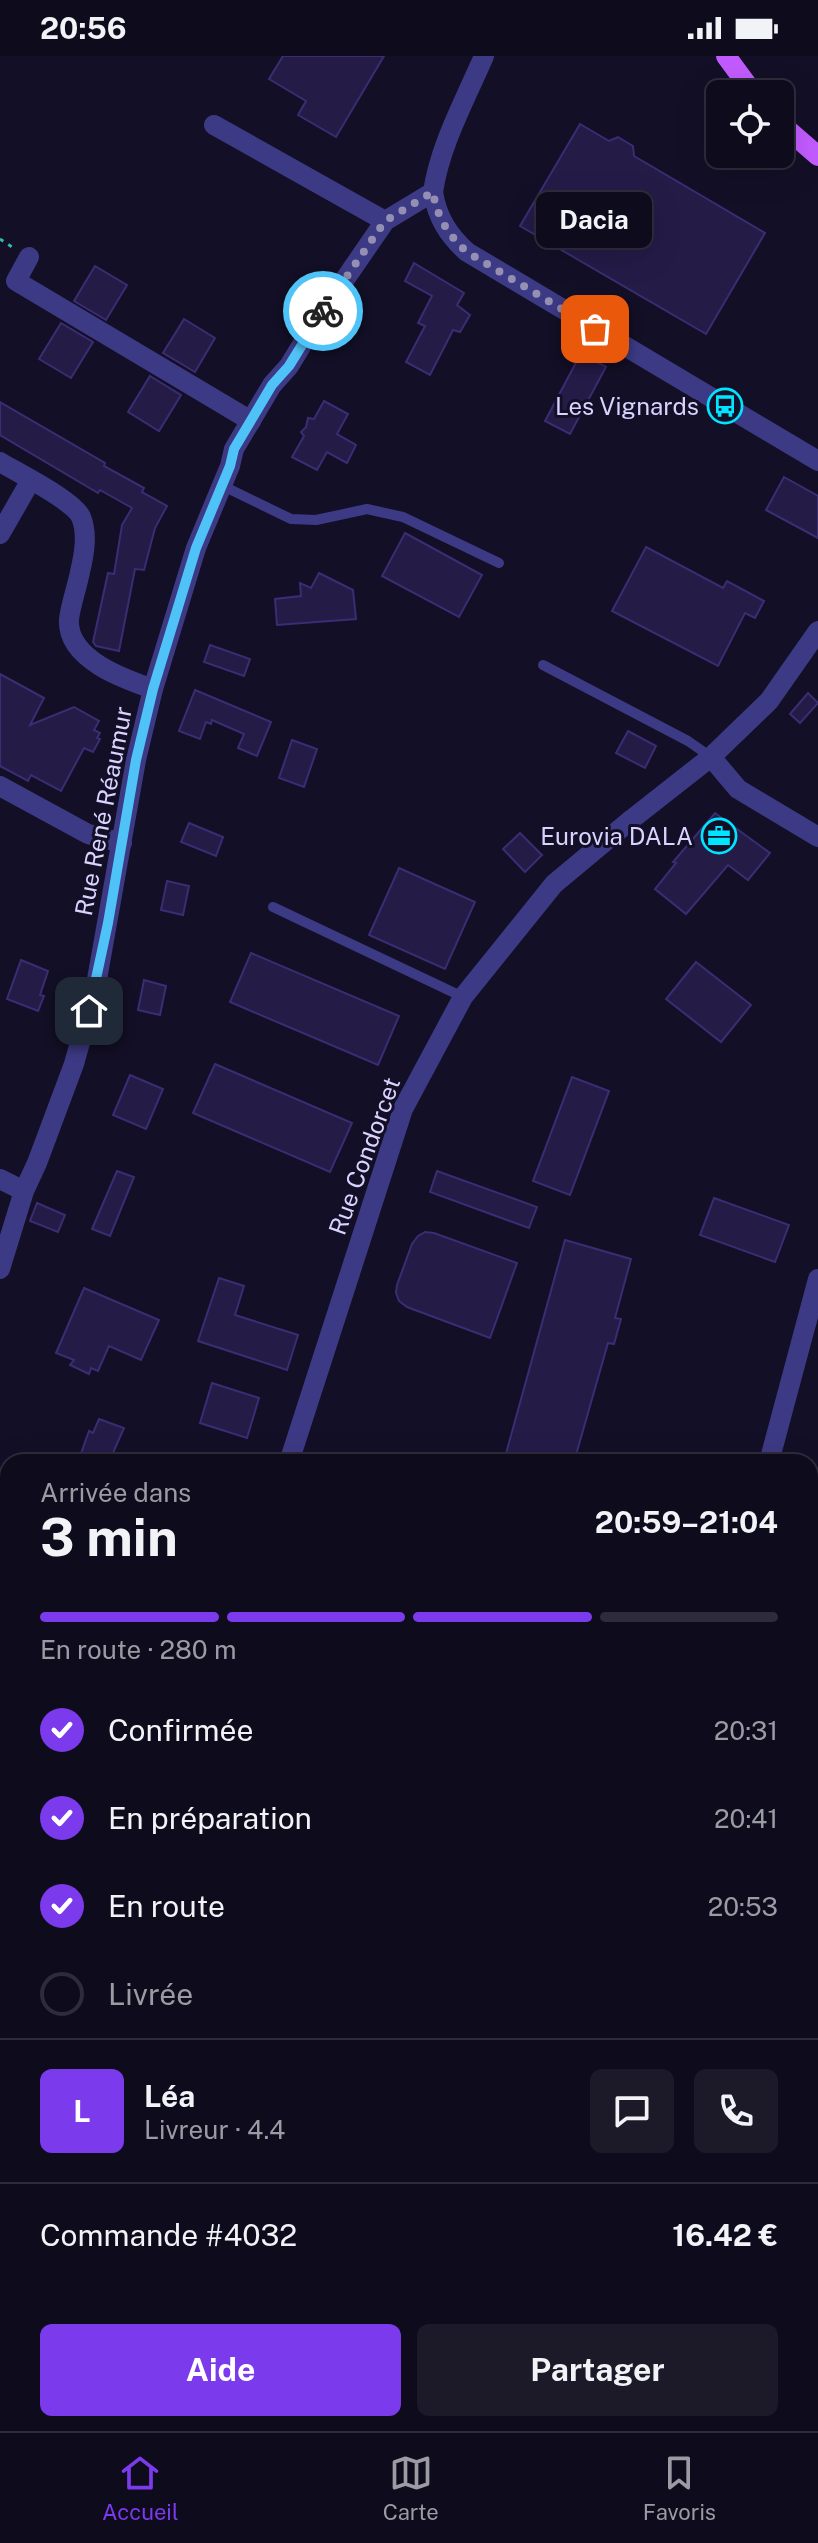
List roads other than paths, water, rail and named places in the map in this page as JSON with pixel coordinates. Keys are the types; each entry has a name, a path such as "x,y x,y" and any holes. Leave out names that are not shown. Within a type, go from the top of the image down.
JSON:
{"main road":[{"path":"726,56 744,80"},
{"path":"794,135 818,156"}],"street":[{"path":"484,56 436,172 433,192 435,206 453,240 467,252 818,461"},
{"path":"214,125 385,221"},
{"name":"Rue René Réaumur","path":"0,1269 24,1191 78,1051 96,985 136,760 153,689 196,548 234,449 272,385 289,366 385,221 433,192"},
{"path":"29,257 16,281 251,421"},
{"path":"0,462 66,501 80,516 86,550 68,622 76,642 90,661 124,679 153,689"},
{"path":"0,534 31,480"},
{"name":"Rue Condorcet","path":"292,1454 403,1109 463,997 554,884 711,757 769,701 818,631"},
{"path":"711,757 738,789 818,837"},
{"path":"0,786 88,834 122,843"},
{"path":"0,1179 24,1191"},
{"path":"771,1454 814,1313 818,1279"}],"lane":[{"path":"221,485 291,519 316,520 367,509 403,517 499,563"},
{"path":"543,665 688,741 711,757"},
{"path":"273,907 463,997"}],"place":[{"name":"Dacia","path":"595,329"},
{"name":"Les Vignards","path":"725,406"},
{"name":"Eurovia DALA","path":"719,836"}]}
